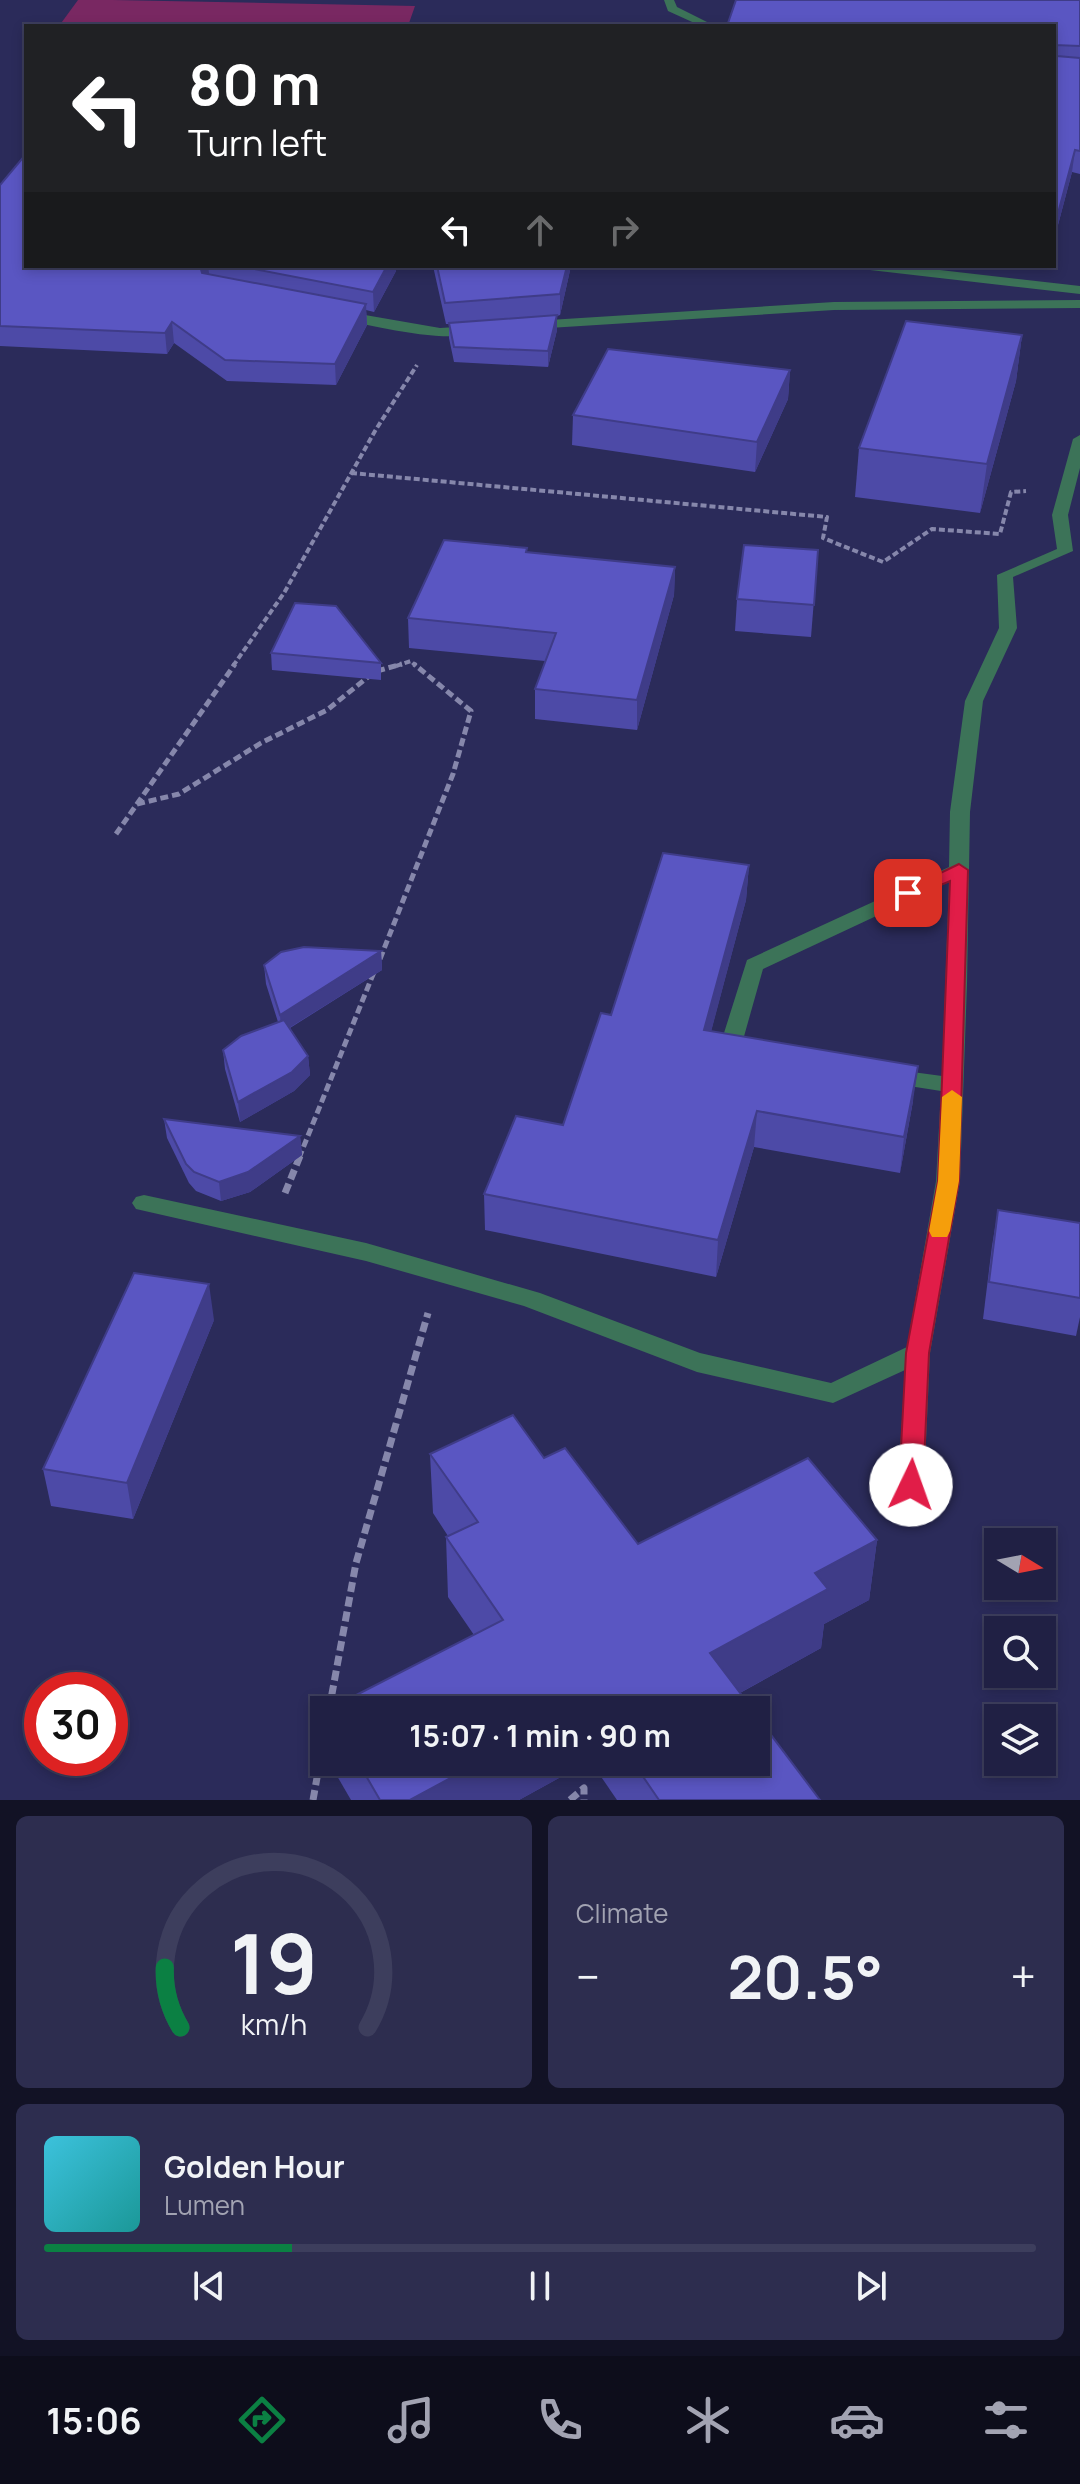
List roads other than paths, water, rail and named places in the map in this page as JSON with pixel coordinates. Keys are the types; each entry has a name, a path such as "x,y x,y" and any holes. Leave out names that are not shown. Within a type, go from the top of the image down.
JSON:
{"street":[{"path":"669,0 672,9 706,24"},
{"path":"888,268 1080,290"},
{"path":"517,326 834,306 1080,304"},
{"path":"328,312 440,332 485,329"},
{"path":"911,1485 918,1353 948,1181 960,812 974,701 1008,628 1005,575 1065,551 1060,515 1080,439"},
{"path":"759,1057 729,1052 754,965 959,870"},
{"path":"863,1072 952,1085"},
{"path":"144,1203 366,1252 531,1299 697,1362 833,1393 918,1353"}]}
